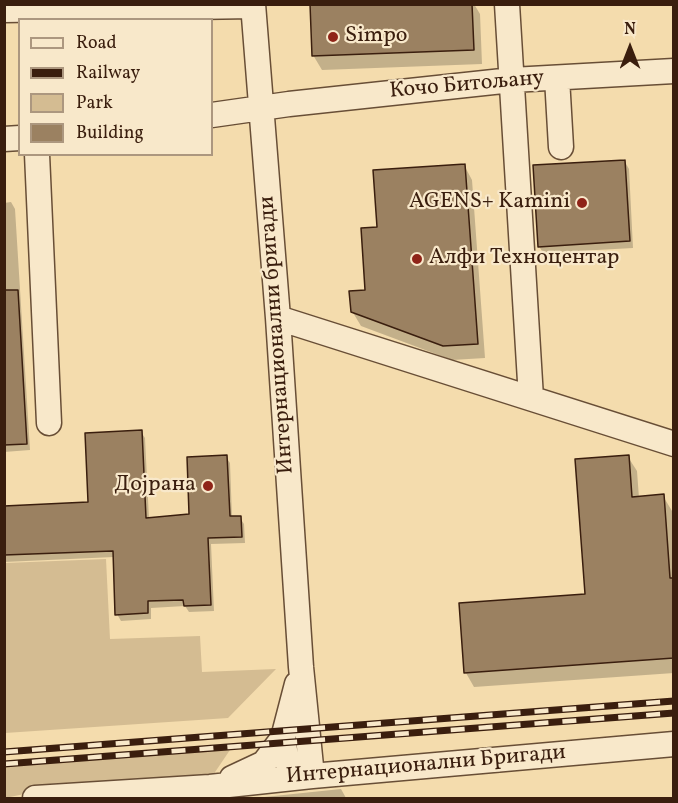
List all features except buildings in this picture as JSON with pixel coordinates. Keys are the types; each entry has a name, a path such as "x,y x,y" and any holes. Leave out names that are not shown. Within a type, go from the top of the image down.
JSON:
{"street":[{"path":"507,4 531,398"},
{"path":"4,10 253,5"},
{"name":"Интернационални бригади","path":"253,5 278,318 301,667 304,776"},
{"name":"Кочо Битољану","path":"213,115 289,104 512,80 673,74"},
{"path":"557,78 561,147"},
{"path":"38,156 49,423"},
{"path":"278,318 674,444"},
{"name":"Интернационални бригади","path":"301,667 282,738 287,762 304,776"},
{"path":"209,793 264,763 282,738"},
{"name":"Интернационални Бригади","path":"35,798 209,793 304,776 674,744"}],"green space":[{"path":"106,559 110,639 200,636 202,672 276,669 228,718 5,733 5,563"},
{"path":"232,747 209,781 29,793 5,798 5,762"}],"railway":[{"path":"4,752 674,701"},
{"path":"4,764 674,713"}],"place":[{"name":"Simpo","path":"333,37"},
{"name":"AGENS+ Kamini","path":"582,203"},
{"name":"Алфи Техноцентар","path":"417,259"},
{"name":"Дојрана","path":"208,486"}]}
